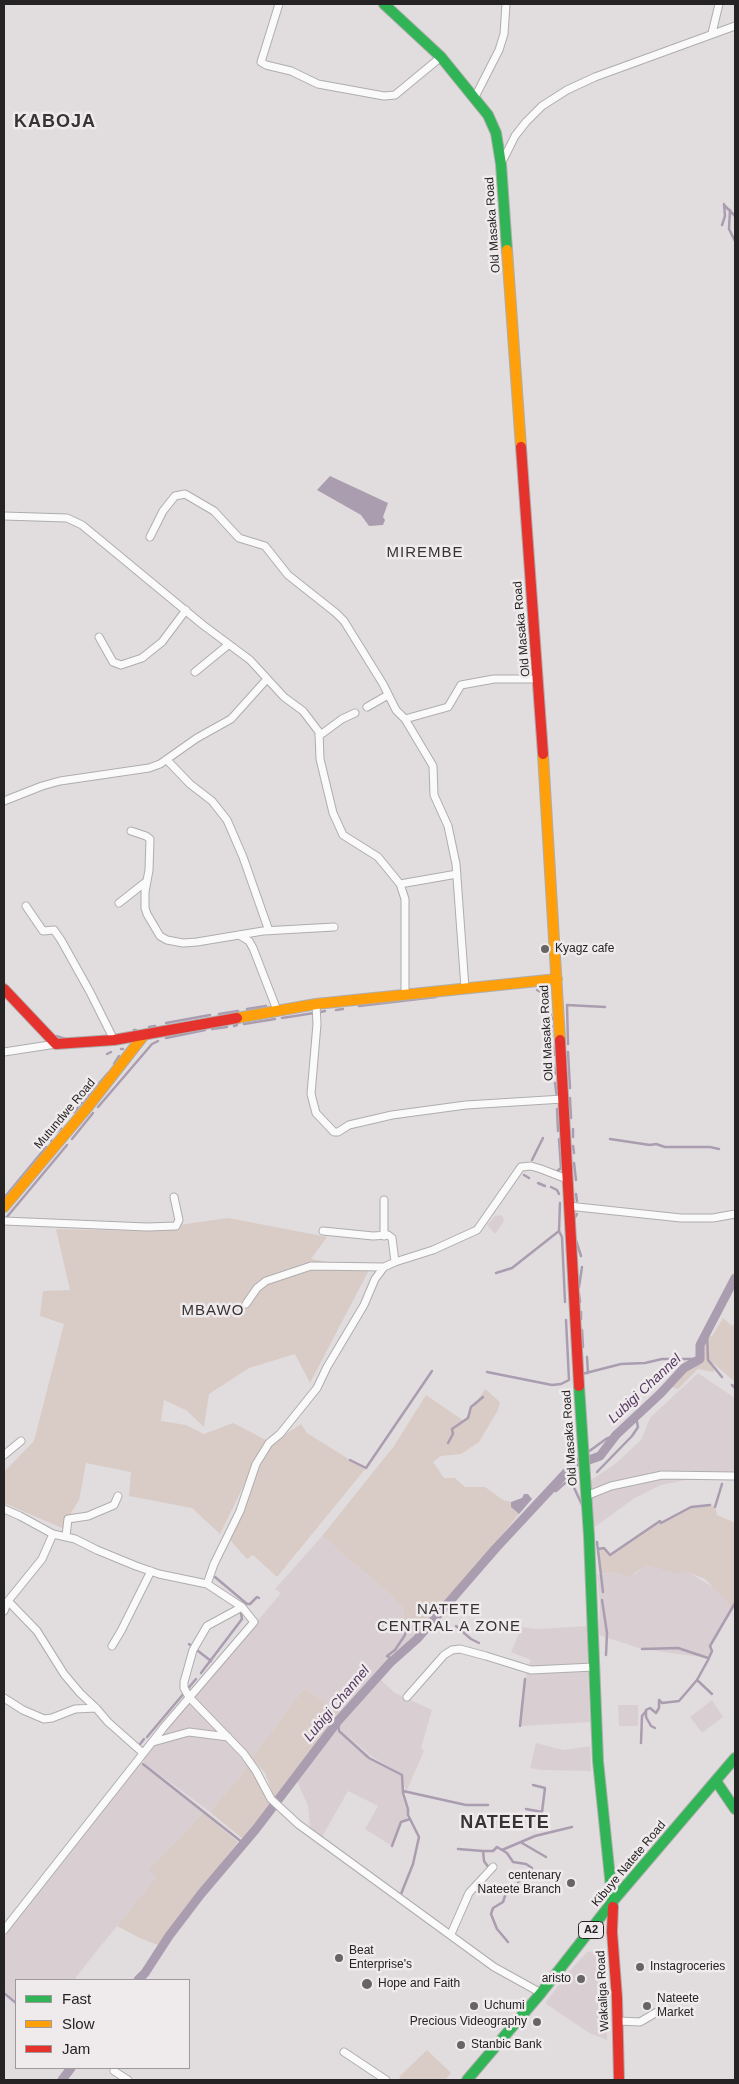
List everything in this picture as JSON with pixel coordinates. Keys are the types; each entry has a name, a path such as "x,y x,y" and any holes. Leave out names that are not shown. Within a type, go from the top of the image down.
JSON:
{"main road":[{"name":"Old Masaka Road","path":"384,4 441,57 476,97 488,115 496,133 501,164 538,679 557,979 568,1206 586,1496 598,1761 613,1901"},
{"path":"4,989 56,1044 114,1040 316,1004 557,979"},
{"name":"Mutundwe Road","path":"4,1207 87,1108 144,1035"},
{"name":"A2","path":"716,1782 735,1758"},
{"path":"716,1782 735,1809"},
{"name":"Kibuye Natete Road","path":"467,2080 541,1993 613,1901 716,1782"},
{"name":"Wakaliga Road","path":"613,1901 612,1932 618,2021 619,2080"}],"street":[{"path":"279,4 261,62 291,71 318,84 384,96 395,96 441,57"},
{"path":"476,97 500,50 504,34 506,4"},
{"path":"712,33 719,4"},
{"path":"501,164 515,136 526,122 542,106 567,90 595,77 735,26"},
{"path":"150,537 163,511 175,496 185,494 201,502 214,511 239,538 265,546 288,575 336,612 358,642 396,710 405,719 433,766 434,794 449,831 457,874 465,988"},
{"path":"4,516 67,518 82,525 228,645 250,660 284,697 303,712 317,729 320,759 333,813 343,835 378,857 400,884 405,914 405,994"},
{"path":"99,637 113,662 122,665 142,658 162,642 186,610"},
{"path":"195,672 228,645"},
{"path":"4,801 42,786 150,768 168,760 197,738 231,719 267,679"},
{"path":"405,719 448,707 456,691 462,685 494,679 538,679"},
{"path":"367,707 388,695"},
{"path":"319,736 342,719 356,713"},
{"path":"168,760 190,784 212,801 227,820 243,857 269,931"},
{"path":"131,831 150,839 145,908 160,936 174,942 184,943 269,931 334,927"},
{"path":"400,884 457,874"},
{"path":"120,903 147,881"},
{"path":"26,906 43,931 54,930 61,940 114,1040"},
{"path":"239,935 249,941 253,948 277,1010"},
{"path":"316,1004 317,1024 311,1094 316,1113 334,1132 338,1132 349,1125 392,1115 466,1105 563,1100"},
{"path":"4,1052 56,1044"},
{"path":"246,1304 257,1288 266,1281 311,1266 384,1267 434,1250 477,1230 521,1167 531,1166 567,1179"},
{"path":"4,1221 147,1227 176,1226 178,1220 174,1196"},
{"path":"384,1200 384,1236"},
{"path":"568,1206 681,1218 713,1218 735,1214"},
{"path":"323,1231 392,1238 395,1262"},
{"path":"207,1584 214,1564 240,1511 256,1464 269,1443 280,1434 318,1388 327,1367 364,1305 375,1278 384,1267"},
{"path":"4,1455 21,1442"},
{"path":"586,1496 611,1486 662,1475 735,1476"},
{"path":"66,1536 68,1520 88,1516 114,1505 118,1496"},
{"path":"4,1509 53,1534 66,1536 151,1571 207,1584 242,1607 254,1622 152,1742 4,1930"},
{"path":"4,1611 8,1601 42,1559 53,1534"},
{"path":"112,1646 151,1571"},
{"path":"8,1601 37,1632 70,1682 108,1722 143,1754"},
{"path":"242,1607 207,1626 192,1650 184,1688 189,1697 229,1738 256,1771 271,1799 298,1824 494,1967 541,1993"},
{"path":"407,1697 444,1655 452,1650 460,1649 531,1670 594,1667"},
{"path":"4,1698 23,1710 44,1719 52,1718 75,1709 96,1708"},
{"path":"152,1742 190,1732 229,1738"},
{"path":"451,1934 470,1893 492,1867"},
{"path":"618,2021 640,2022 657,2012"},
{"path":"344,2052 386,2080"},
{"path":"114,2071 128,2080"}],"shaded area":[{"path":"330,476 388,503 383,517 385,520 383,525 369,526 361,515 317,490"},
{"path":"501,1215 504,1219 503,1223 495,1234 487,1225 495,1216"},
{"path":"228,1218 327,1237 311,1259 369,1270 310,1383 295,1354 249,1368 209,1394 204,1427 186,1410 164,1400 161,1421 186,1425 204,1434 233,1423 266,1440 220,1534 192,1508 129,1496 131,1472 86,1463 79,1500 62,1528 4,1503 4,1472 34,1441 64,1324 40,1316 43,1291 70,1290 56,1229 137,1231"},
{"path":"723,1318 732,1326 735,1323 735,1382 713,1363 714,1372 698,1369 678,1389 668,1386 684,1368 700,1359 700,1345 704,1339 712,1336"},
{"path":"698,1373 735,1398 735,1475 716,1474 661,1485 633,1499 595,1527 591,1512 591,1480 615,1464 641,1440 650,1418"},
{"path":"485,1389 500,1402 498,1410 479,1442 461,1454 441,1456 433,1462 444,1478 455,1478 465,1487 485,1487 503,1500 511,1502 511,1507 519,1514 473,1570 415,1634 404,1622 403,1608 390,1594 322,1536 394,1446 426,1395 464,1421"},
{"path":"301,1424 307,1433 366,1468 277,1577 253,1555 247,1559 230,1540 245,1508 253,1480 271,1444"},
{"path":"524,1494 528,1494 532,1499 519,1514 511,1507 511,1502 522,1498"},
{"path":"710,1505 715,1507 717,1515 735,1523 735,1603 733,1608 705,1579 685,1571 679,1574 646,1565 629,1577 617,1572 601,1574 598,1549 604,1548 610,1555 644,1531 691,1507"},
{"path":"322,1536 390,1594 403,1608 404,1622 415,1634 342,1714 304,1688 252,1758 192,1698 281,1593 275,1589"},
{"path":"645,1565 685,1570 716,1589 733,1608 710,1646 712,1651 708,1658 642,1649 599,1635 600,1602 597,1575 615,1571 635,1574"},
{"path":"588,1626 588,1665 533,1667 529,1664 531,1660 511,1652 522,1627 536,1629"},
{"path":"588,1670 590,1722 520,1726 520,1709 527,1672"},
{"path":"379,1678 395,1693 432,1710 421,1748 424,1751 406,1792 401,1774 371,1756 340,1730 339,1723"},
{"path":"304,1688 342,1714 275,1799 265,1773 252,1758"},
{"path":"712,1700 723,1717 702,1733 690,1717"},
{"path":"188,1702 215,1727 248,1766 210,1812 144,1763 143,1757"},
{"path":"618,1705 638,1705 638,1726 619,1726"},
{"path":"336,1727 337,1731 371,1760 401,1776 402,1795 407,1808 407,1818 401,1822 392,1846 365,1829 378,1806 348,1791 322,1837 310,1828 308,1806 296,1779"},
{"path":"536,1743 563,1750 590,1746 591,1771 530,1768"},
{"path":"140,1761 203,1813 148,1870 158,1877 75,1979 15,1979 15,2000 4,1990 4,1936"},
{"path":"248,1766 271,1804 243,1839 210,1812"},
{"path":"203,1813 238,1842 158,1945 117,1926 157,1877 148,1870"},
{"path":"600,1951 604,1953 607,1959 607,2040 589,2033 545,2003 587,1952"},
{"path":"427,2050 451,2073 445,2080 402,2080 399,2077"}],"waterway":[{"path":"722,225 725,216 724,204"},
{"path":"724,205 735,216"},
{"path":"730,210 729,229 735,241"},
{"path":"537,990 544,994 552,1019"},
{"path":"359,1006 436,997"},
{"path":"568,1044 567,1005 605,1007"},
{"path":"247,1009 266,1006"},
{"path":"336,1010 343,1009"},
{"path":"219,1014 238,1011"},
{"path":"321,1012 325,1011"},
{"path":"282,1018 314,1013"},
{"path":"166,1023 210,1015"},
{"path":"244,1024 275,1019"},
{"path":"149,1027 155,1026"},
{"path":"552,1026 552,1037"},
{"path":"212,1029 227,1027"},
{"path":"166,1038 205,1030"},
{"path":"56,1036 66,1039"},
{"path":"98,1107 152,1044 158,1041"},
{"path":"553,1046 554,1055"},
{"path":"107,1054 111,1052"},
{"path":"568,1052 570,1088"},
{"path":"114,1064 119,1056"},
{"path":"554,1065 555,1074"},
{"path":"74,1112 108,1073"},
{"path":"555,1083 557,1097"},
{"path":"570,1098 571,1118"},
{"path":"557,1109 558,1131"},
{"path":"72,1139 93,1113"},
{"path":"51,1141 51,1136 61,1128"},
{"path":"573,1129 573,1137"},
{"path":"532,1160 543,1138"},
{"path":"556,1172 561,1168 559,1139"},
{"path":"610,1139 650,1145 656,1144 665,1147 710,1147 719,1149"},
{"path":"6,1218 67,1145"},
{"path":"573,1146 574,1153"},
{"path":"4,1198 46,1147"},
{"path":"574,1163 576,1180"},
{"path":"524,1175 529,1178"},
{"path":"538,1183 545,1186"},
{"path":"551,1187 557,1190 559,1194"},
{"path":"576,1194 577,1201"},
{"path":"496,1273 512,1268 559,1231 560,1203"},
{"path":"573,1221 577,1214"},
{"path":"559,1231 562,1237 565,1302"},
{"path":"574,1234 581,1256"},
{"path":"579,1287 582,1267"},
{"name":"Lubigi Channel","path":"589,1460 600,1456 616,1435 661,1393 684,1368 700,1359 700,1345 735,1278"},
{"path":"579,1294 580,1302"},
{"path":"581,1312 581,1319"},
{"path":"487,1372 552,1385 561,1384 569,1380 566,1320"},
{"path":"582,1330 583,1347"},
{"path":"707,1334 708,1360 722,1377"},
{"path":"587,1357 588,1373"},
{"path":"582,1374 621,1364 645,1363 662,1359 700,1359"},
{"path":"350,1460 366,1468 432,1371"},
{"path":"732,1385 735,1388"},
{"path":"448,1443 453,1434 452,1429 468,1418 471,1407 483,1397"},
{"path":"597,1472 632,1436 638,1427 636,1417"},
{"path":"588,1452 606,1439 616,1435"},
{"name":"Lubigi Channel","path":"139,1979 201,1894 256,1829 338,1721 390,1663 417,1639 496,1548 576,1462"},
{"path":"550,1490 556,1491 565,1483 571,1481 583,1507"},
{"path":"715,1507 722,1484"},
{"path":"598,1549 604,1548 610,1555 660,1521 661,1523 691,1507 710,1505"},
{"path":"597,1542 603,1592"},
{"path":"215,1577 247,1604 250,1604 257,1597 259,1598"},
{"path":"602,1600 607,1633 606,1655"},
{"path":"712,1694 697,1680 712,1651 710,1646 735,1603"},
{"path":"201,1673 242,1619 241,1613"},
{"path":"393,1660 387,1656 395,1650 405,1635 406,1624"},
{"path":"456,1626 471,1639 479,1643"},
{"path":"189,1644 211,1661"},
{"path":"642,1649 678,1648 708,1658"},
{"path":"147,1737 196,1679"},
{"path":"520,1726 525,1679"},
{"path":"655,1728 651,1726 646,1717 646,1710 650,1708 656,1713 659,1708 659,1700 662,1703 679,1701 697,1680"},
{"path":"641,1743 642,1716 646,1711"},
{"path":"338,1721 339,1731 369,1758 402,1775 403,1793 408,1815 419,1837 413,1864 401,1894"},
{"path":"137,1748 144,1739"},
{"path":"143,1764 243,1843"},
{"path":"526,1809 542,1812 545,1788 533,1785"},
{"path":"403,1791 466,1805 488,1805"},
{"path":"392,1846 401,1822 410,1819"},
{"path":"502,1850 535,1836 572,1827"},
{"path":"522,1843 546,1857"},
{"path":"458,1849 493,1851 497,1847 507,1853 513,1862 526,1864 532,1868 518,1882"},
{"path":"483,1851 484,1861 489,1868 488,1870"},
{"path":"508,1942 497,1929 491,1914 493,1908 503,1902 510,1889"},
{"path":"4,1993 15,2002"},
{"name":"Lubigi Channel","path":"62,2080 70,2069"}],"traffic: fast":[{"path":"384,4 441,57 488,115 496,133 501,164 507,250"},
{"path":"579,1386 589,1536 598,1761 613,1907"},
{"path":"467,2080 541,1993 613,1901 735,1758"},
{"path":"716,1781 735,1809"}],"traffic: slow":[{"path":"507,250 521,447"},
{"path":"543,754 560,1040"},
{"path":"237,1018 316,1004 557,979"},
{"path":"4,1207 87,1108 144,1035"}],"traffic: jam":[{"path":"521,447 543,754"},
{"path":"4,989 56,1044 114,1040 237,1018"},
{"path":"560,1040 579,1386"},
{"path":"613,1907 612,1932 617,1998 619,2080"}],"place":[{"name":"Kyagz cafe","path":"545,949"},
{"name":"centenary Nateete Branch","path":"571,1883"},
{"name":"Beat Enterprise's","path":"339,1958"},
{"name":"Instagroceries","path":"640,1967"},
{"name":"aristo","path":"581,1979"},
{"name":"Hope and Faith","path":"367,1984"},
{"name":"Uchumi","path":"474,2006"},
{"name":"Nateete Market","path":"647,2006"},
{"name":"Precious Videography","path":"537,2022"},
{"name":"Stanbic Bank","path":"461,2045"}],"district":[{"name":"KABOJA","path":"55,122"},
{"name":"MIREMBE","path":"425,553"},
{"name":"MBAWO","path":"213,1311"},
{"name":"NATETE CENTRAL A ZONE","path":"449,1618"},
{"name":"NATEETE","path":"505,1823"}]}
